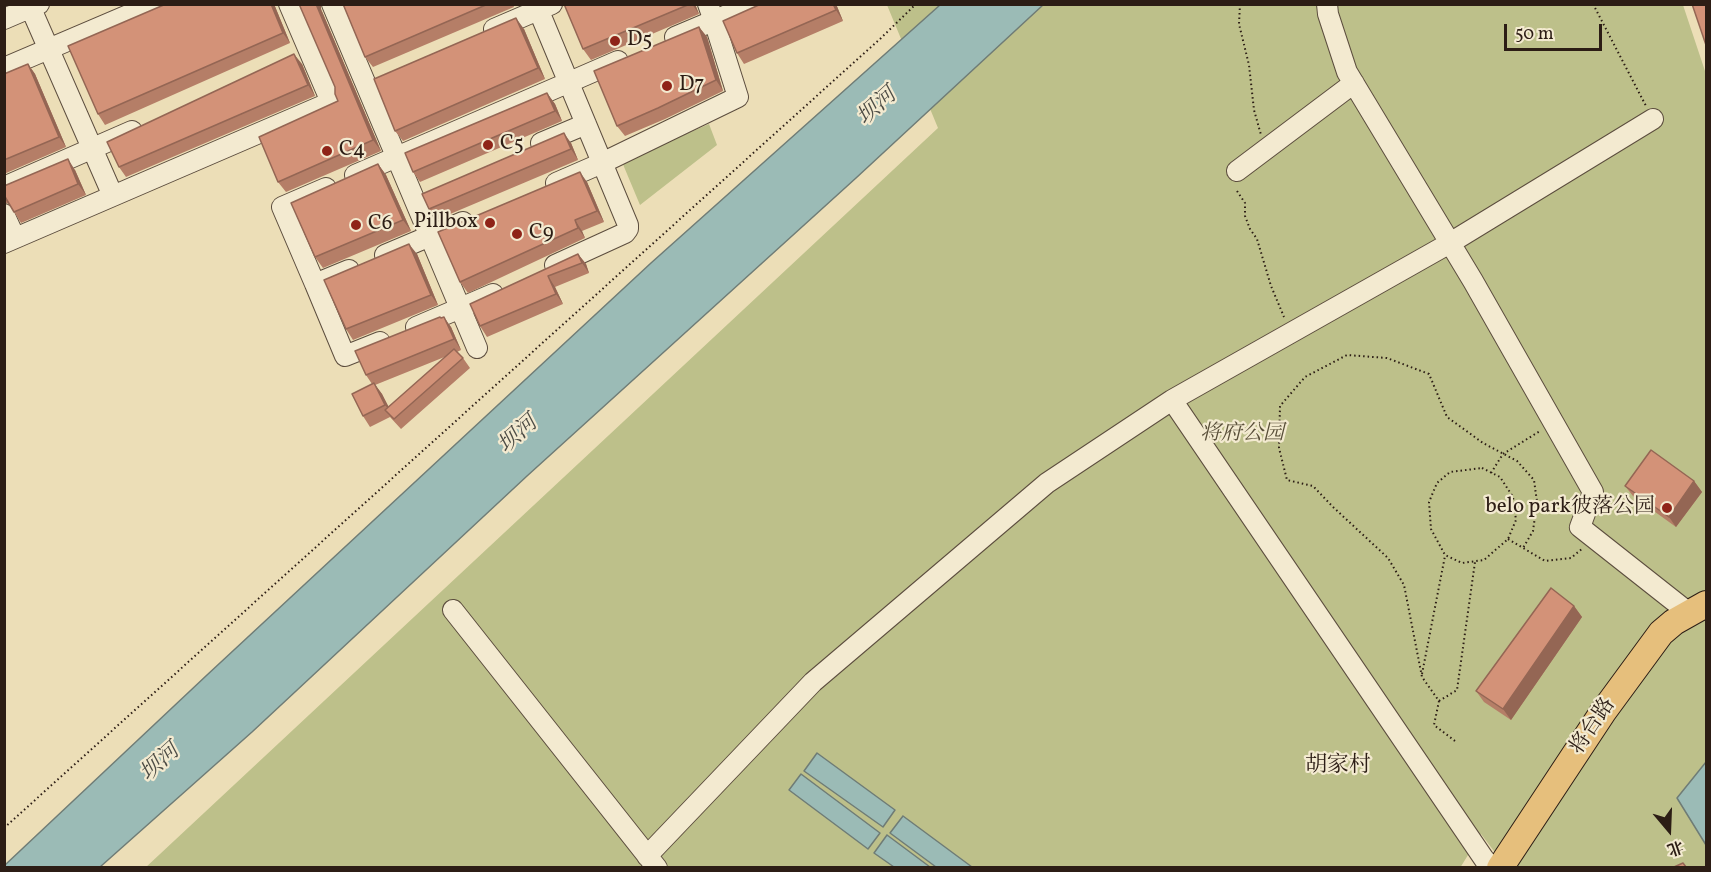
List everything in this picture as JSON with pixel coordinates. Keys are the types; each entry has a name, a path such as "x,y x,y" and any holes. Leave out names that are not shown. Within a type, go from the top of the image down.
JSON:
{"main road":[{"name":"将台路","path":"1500,867 1603,712 1661,633 1674,622 1698,609"}],"lane":[{"path":"4,68 154,4"},
{"path":"4,214 10,241 332,102 289,4"},
{"path":"662,43 711,13 753,4"},
{"path":"1327,4 1328,14 1347,72 1450,243 1593,492 1580,527 1698,609"},
{"path":"335,5 477,348"},
{"path":"4,19 33,6 48,49 113,196"},
{"path":"474,38 542,6 568,82 628,225 624,232 543,271"},
{"path":"537,191 602,164 738,97 711,13"},
{"path":"286,58 308,48"},
{"path":"512,285 345,356 282,207 631,56"},
{"path":"366,83 387,74"},
{"path":"1237,171 1354,83"},
{"path":"453,610 652,862 813,682 1047,483 1172,400 1450,243 1653,119"},
{"path":"4,187 147,124"},
{"path":"521,152 586,124"},
{"path":"414,198 435,189"},
{"path":"315,284 483,213"},
{"path":"1172,400 1484,859 1492,867"}],"path":[{"path":"4,828 916,4"},
{"path":"1240,4 1239,24 1248,65 1254,110 1264,149"},
{"path":"1593,4 1653,119"},
{"path":"1237,191 1245,203 1245,216 1257,239 1271,286 1290,334"},
{"path":"1439,701 1422,677 1404,585 1388,558 1313,486 1287,480 1279,448 1280,406 1305,377 1347,355 1387,358 1429,374 1448,417 1483,443 1517,461 1534,480 1537,502 1533,531 1523,548"},
{"path":"1491,473 1503,454 1552,423"},
{"path":"1482,468 1491,473 1500,477 1513,497 1516,520 1508,539 1484,560 1462,563 1445,555 1431,529 1429,502 1437,483 1450,472 1482,468"},
{"path":"1508,539 1545,561 1571,558 1595,539"},
{"path":"1422,677 1445,555"},
{"path":"1455,741 1434,725 1439,701 1457,690 1475,561"}],"green space":[{"name":"将府公园","path":"887,5 1683,5 1706,74 1706,867 1506,867 1481,834 1460,868 145,868 938,128"},
{"path":"709,124 717,145 640,205 622,162"}],"water":[{"name":"坝河","path":"940,5 1043,5 527,476 252,732 100,867 5,867 207,675 651,263"},
{"path":"817,753 895,810 883,827 804,771"},
{"path":"1706,762 1706,845 1677,798"},
{"path":"801,774 880,833 868,849 789,790"},
{"path":"903,816 972,867 936,867 890,833"},
{"path":"887,835 930,867 894,867 874,853"}],"building":[{"path":"166,4 271,4 283,33 98,114 68,46"},
{"path":"299,4 316,4 373,140 278,182 259,137 338,101 335,87"},
{"path":"343,4 488,4 365,57"},
{"path":"564,4 690,4 583,49"},
{"path":"761,4 833,4 836,10 737,53 723,21"},
{"path":"1692,4 1707,4 1707,48"},
{"path":"516,18 538,68 395,131 374,79"},
{"name":"D7","path":"699,27 716,80 617,126 594,71"},
{"path":"294,54 308,85 119,167 107,142"},
{"path":"28,64 59,137 4,160 4,74"},
{"path":"547,93 555,111 413,172 405,153"},
{"path":"564,133 571,149 429,209 422,194"},
{"path":"68,159 78,184 14,212 4,195 4,186"},
{"name":"C6","path":"378,164 403,220 315,257 291,203"},
{"name":"C9","path":"580,172 597,211 575,220 578,228 460,282 438,232"},
{"path":"409,244 431,295 346,329 324,280"},
{"path":"578,254 582,263 548,276 556,294 480,326 470,304"},
{"path":"444,317 454,339 366,375 355,351"},
{"path":"454,349 463,358 394,419 385,410"},
{"path":"374,383 385,405 363,416 352,394"},
{"path":"1651,450 1694,481 1669,517 1625,486"},
{"path":"1551,588 1574,606 1503,709 1476,691"},
{"path":"1683,863 1686,867 1674,867"}],"place":[{"name":"D5","path":"615,41"},
{"name":"D7","path":"667,86"},
{"name":"C5","path":"488,145"},
{"name":"C4","path":"327,151"},
{"name":"Pillbox","path":"490,223"},
{"name":"C6","path":"356,225"},
{"name":"C9","path":"517,234"},
{"name":"belo park彼落公园","path":"1667,508"}],"district":[{"name":"胡家村","path":"1338,767"}]}
